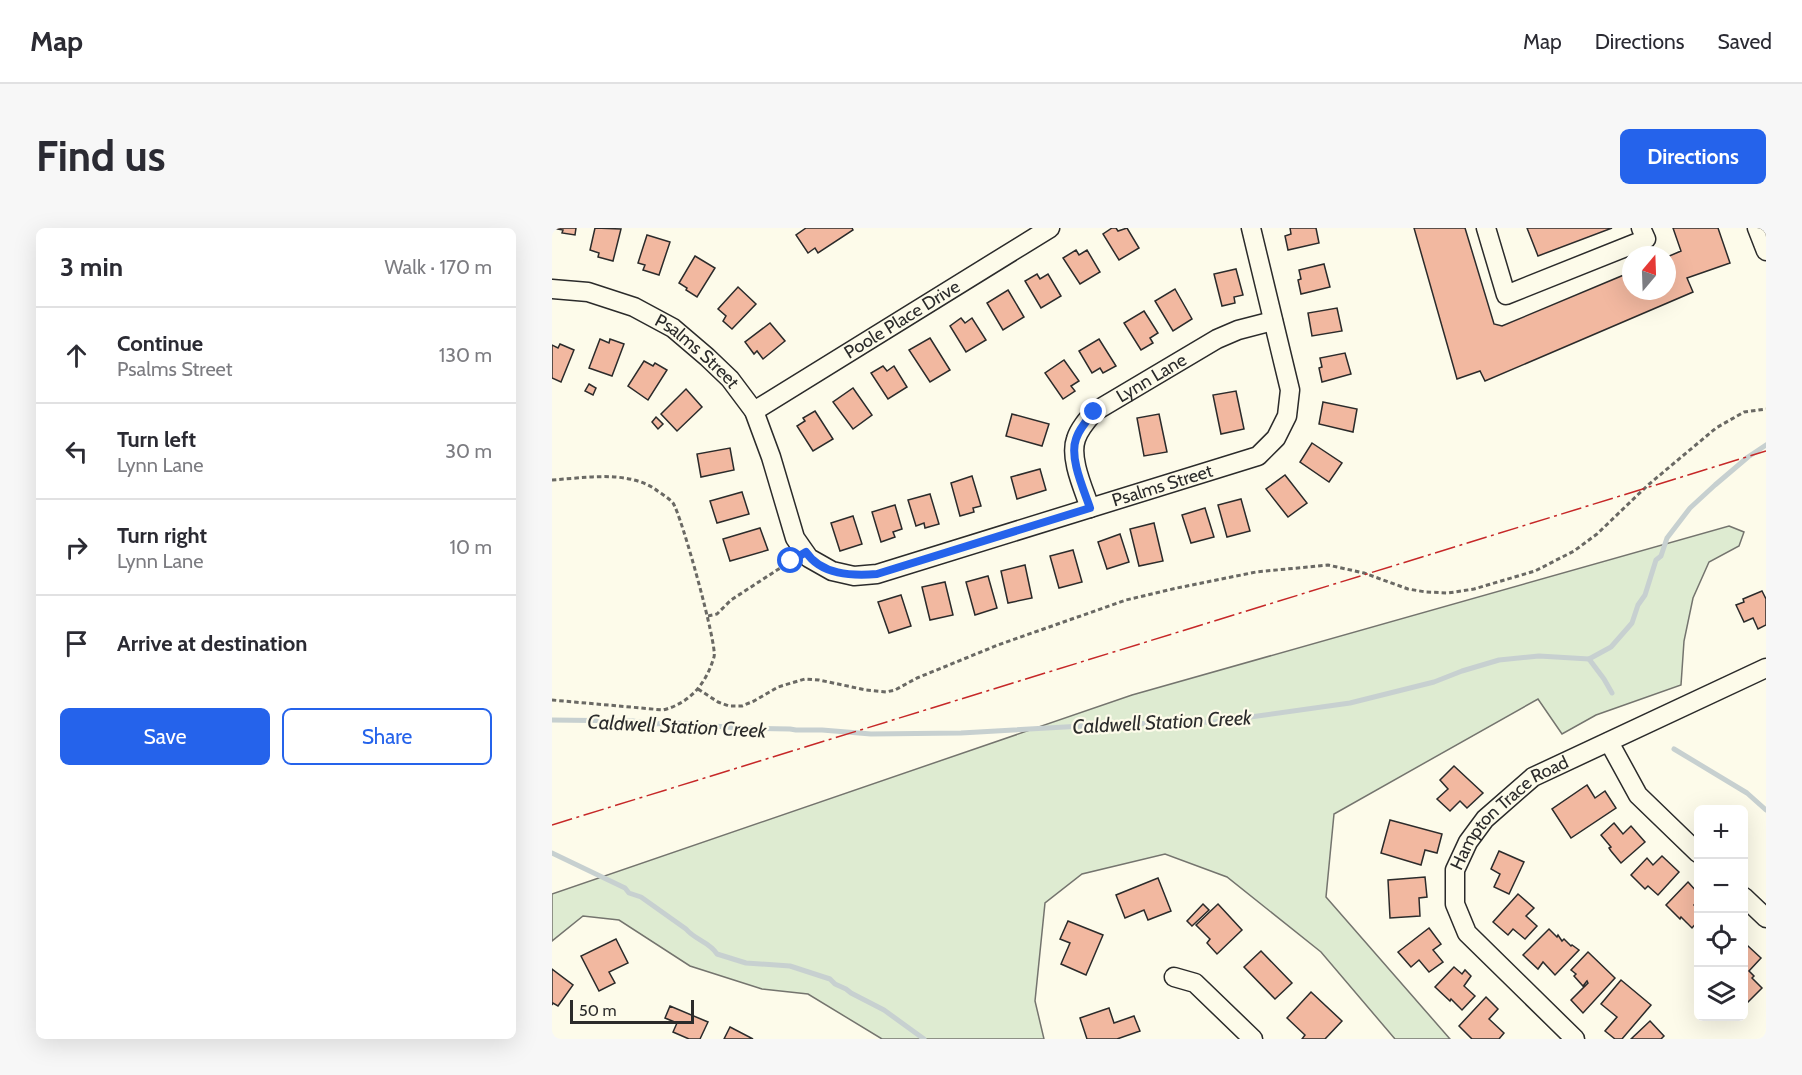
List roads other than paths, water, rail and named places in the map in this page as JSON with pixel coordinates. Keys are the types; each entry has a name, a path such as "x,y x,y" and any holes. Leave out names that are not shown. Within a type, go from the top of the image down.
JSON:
{"street":[{"name":"Poole Place Drive","path":"754,411 1050,228"},
{"name":"Psalms Street","path":"552,289 588,292 634,307 673,328 730,379 754,411 771,457 795,537 809,558 832,571 854,576 877,574 1258,456 1276,438 1287,416 1290,390 1251,228"},
{"path":"1486,228 1506,295 1646,238 1641,228"},
{"path":"1757,228 1766,251"},
{"name":"Lynn Lane","path":"1090,508 1075,460 1075,440 1083,425 1094,412 1217,339 1238,330 1273,321"},
{"name":"Hampton Trace Road","path":"1575,1039 1467,933 1455,904 1455,870 1468,842 1485,819 1533,777 1766,668"},
{"path":"1609,742 1638,795 1694,849"},
{"path":"1748,902 1766,918"},
{"path":"1174,977 1195,983 1253,1039"}],"waterway":[{"name":"Caldwell Station Creek","path":"552,720 633,721 651,724 677,723 871,734 961,733 1118,724 1215,722 1350,703 1434,682 1499,660 1539,656 1589,659 1611,647 1632,623 1667,538 1690,508 1748,457 1766,445"},
{"path":"1589,659 1612,693"},
{"path":"1674,749 1747,793 1766,810"},
{"path":"552,853 641,897 717,954 746,963 790,966 830,979 835,984 884,1010 924,1039"}]}
